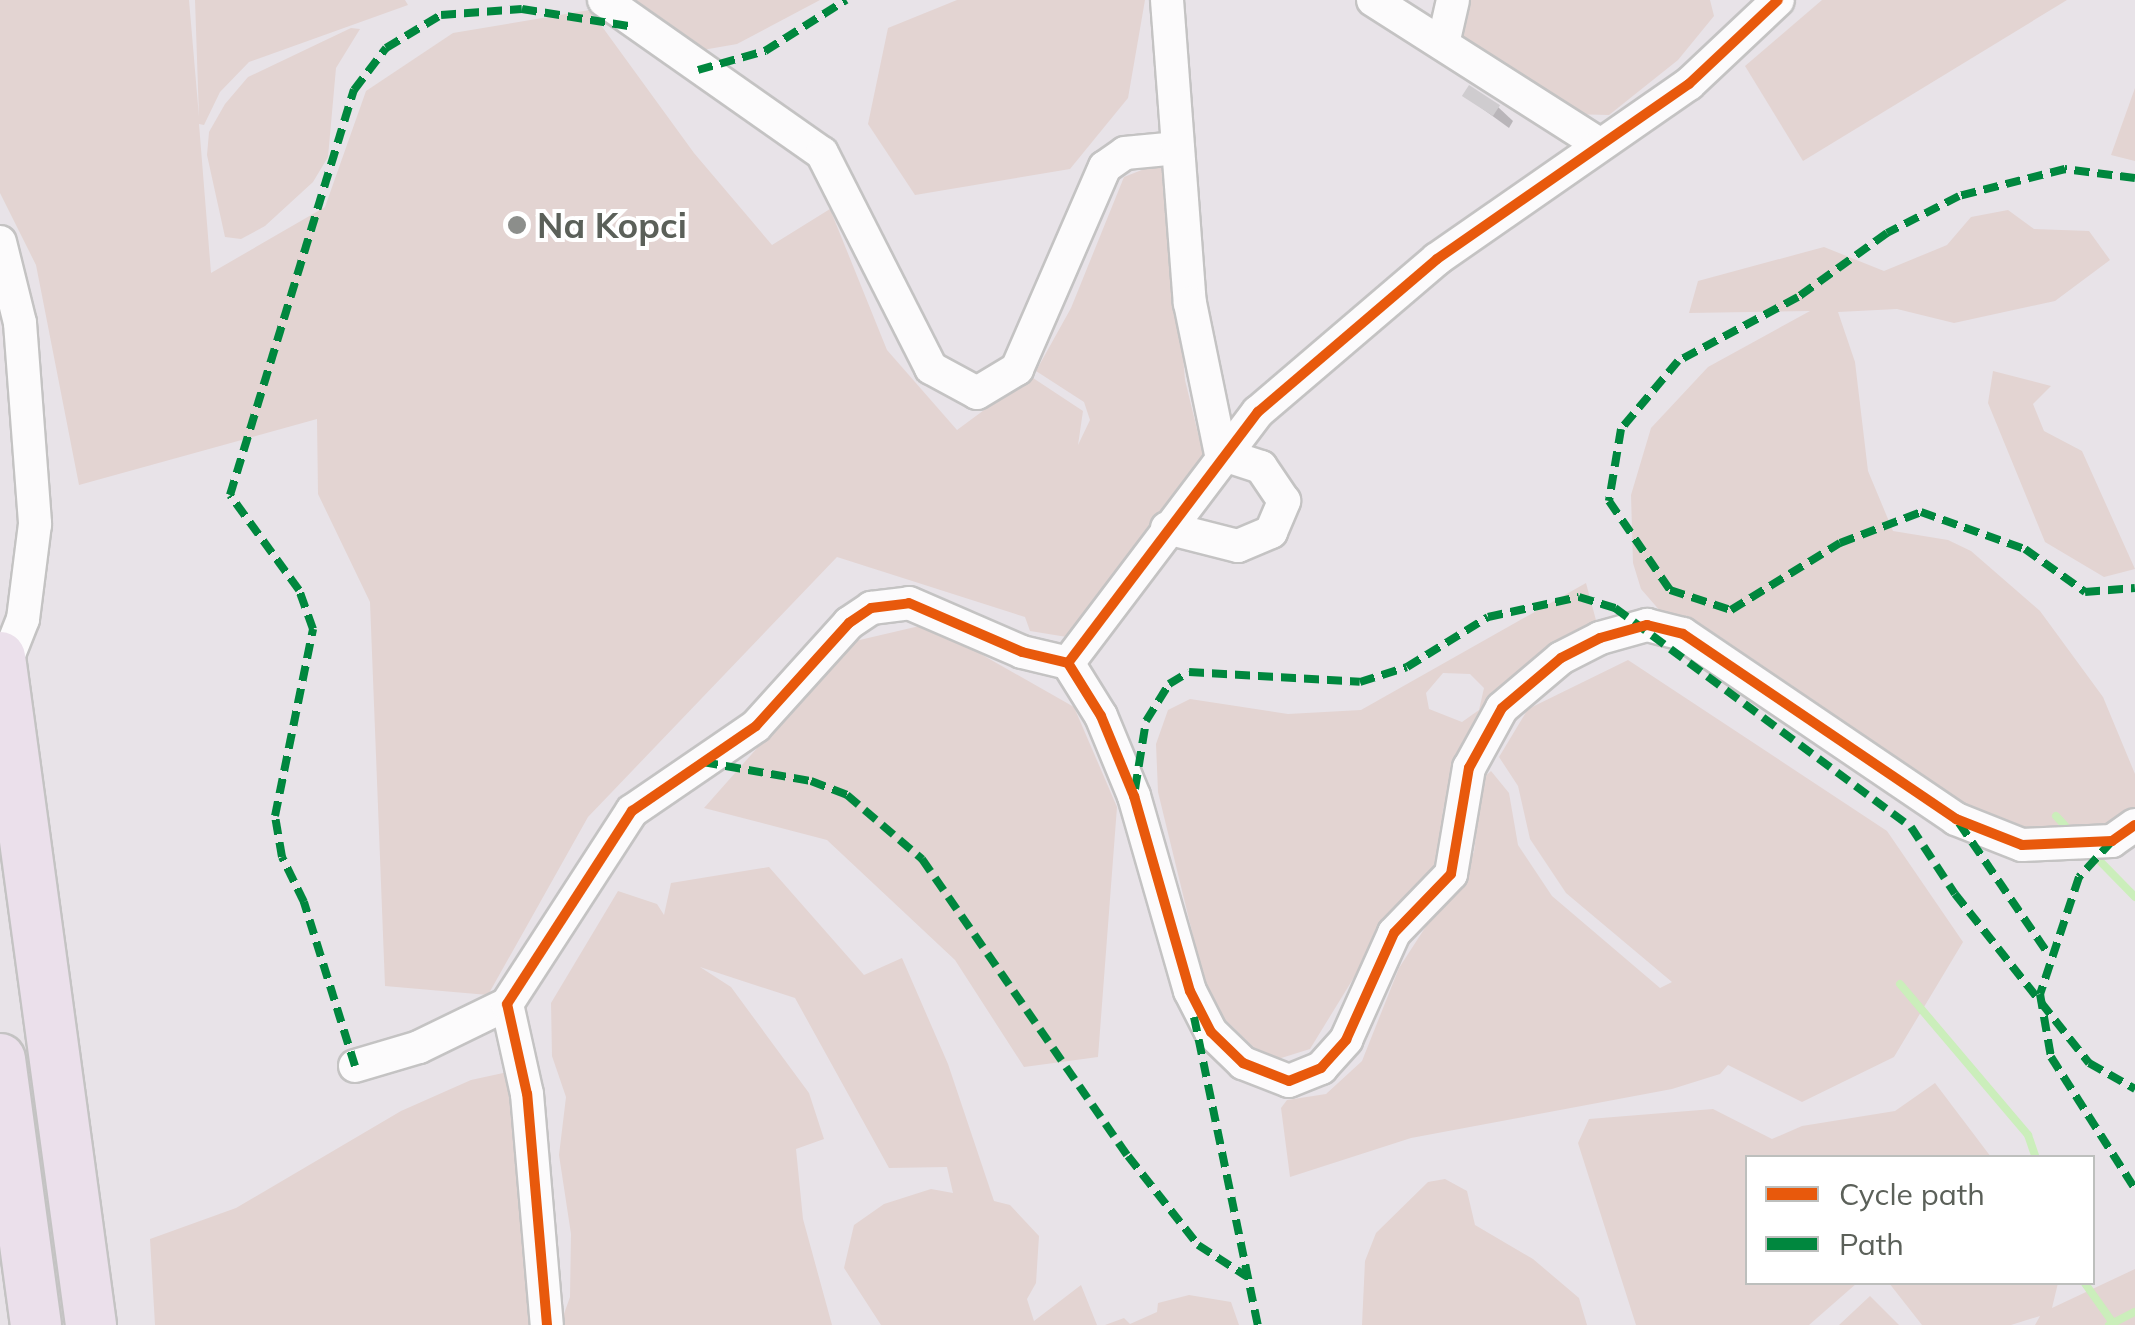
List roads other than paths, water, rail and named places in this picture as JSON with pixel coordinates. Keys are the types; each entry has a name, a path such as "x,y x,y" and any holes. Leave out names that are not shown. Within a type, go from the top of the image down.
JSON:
{"highway":[{"path":"1,664 90,1325"},
{"path":"0,1058 36,1325"}],"street":[{"path":"604,0 822,153 930,368 977,393 1016,368 1105,167 1125,153 1178,148"},
{"path":"1167,0 1190,304 1221,454"},
{"path":"1373,0 1600,144"},
{"path":"1443,44 1453,0"},
{"path":"1068,662 1221,454 1258,412 1437,258 1688,84 1778,0"},
{"path":"0,242 20,323 35,524 24,619 1,664"},
{"path":"1167,528 1238,546 1271,532 1284,502 1261,467 1221,454"},
{"path":"354,1066 419,1047 507,1004 632,811 756,726 850,623 871,608 909,603 1022,652 1068,662 1101,716 1134,796 1190,991 1210,1032 1243,1063 1289,1082 1321,1068 1346,1040 1394,932 1451,874 1469,768 1502,708 1561,658 1600,638 1646,626 1683,634 1956,820 2022,844 2112,840 2135,825"},
{"path":"507,1004 527,1094 547,1325"}],"waterway":[{"path":"2056,816 2070,831"},
{"path":"2091,852 2135,897"},
{"path":"1900,984 2028,1135 2035,1155"},
{"path":"2086,1285 2113,1323"},
{"path":"2109,1325 2135,1312"}],"place":[{"name":"Na Kopci","path":"517,225"}]}
